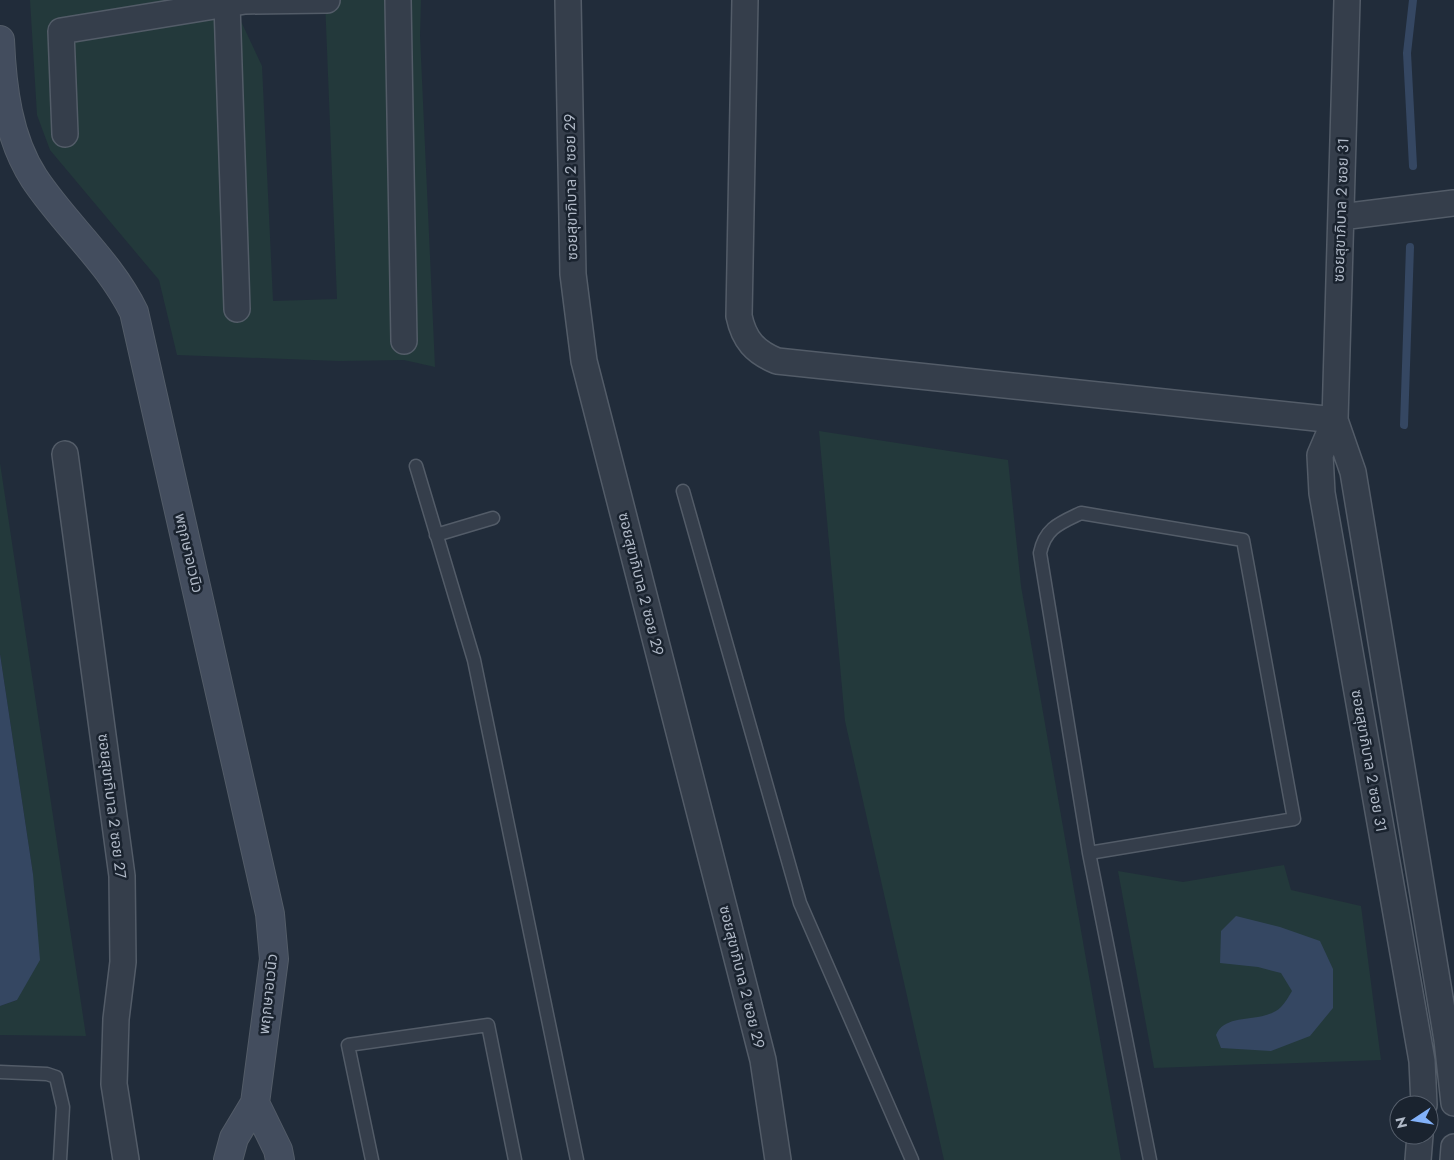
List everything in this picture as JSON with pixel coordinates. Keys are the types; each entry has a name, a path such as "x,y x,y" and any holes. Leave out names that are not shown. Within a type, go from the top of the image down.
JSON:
{"street":[{"path":"65,134 61,31 239,2 327,0"},
{"path":"398,0 404,341"},
{"name":"ซอยสุขาภิบาล 2 ซอย 29","path":"568,0 573,274 584,361 763,1060 778,1160"},
{"path":"745,0 739,316 742,330 752,347 762,355 777,361 1335,420"},
{"name":"ซอยสุขาภิบาล 2 ซอย 31","path":"1347,0 1335,420 1320,455 1322,493 1422,1062 1424,1095"},
{"path":"237,309 239,2"},
{"name":"พฤกษาอเวนิว","path":"0,40 10,126 34,178 121,286 134,312 270,914 274,959 255,1103 234,1138 228,1160"},
{"path":"1341,217 1454,203"},
{"name":"ซอยสุขาภิบาล 2 ซอย 31","path":"1335,420 1354,472 1447,1040 1454,1103"},
{"name":"ซอยสุขาภิบาล 2 ซอย 27","path":"64,454 122,876 123,962 116,1020 114,1084 126,1160"},
{"path":"255,1103 278,1150 280,1160"},
{"path":"1418,1160 1419,1145"},
{"path":"1453,1160 1454,1147"}],"lane":[{"path":"416,466 474,660 577,1160"},
{"path":"683,491 800,903 912,1160"},
{"path":"1089,853 1294,819 1242,540 1082,513 1059,523 1043,539 1040,553 1089,853 1150,1160"},
{"path":"436,535 493,518"},
{"path":"372,1160 348,1045 488,1025 514,1160"},
{"path":"0,1072 47,1074 56,1077 63,1107 60,1160"}],"green space":[{"path":"30,0 231,0 262,66 273,301 337,299 325,0 421,0 420,36 435,367 404,360 339,361 177,355 159,280 50,150 37,115"},
{"path":"819,431 1008,460 1021,586 1121,1160 944,1160 845,721"},
{"path":"0,463 86,1036 0,1035 0,1006 17,1000 33,874 0,654"},
{"path":"1284,865 1291,890 1361,906 1381,1060 1154,1068 1118,871 1183,882"}],"water":[{"path":"0,654 33,874 40,960 17,1000 0,1006"},
{"path":"1236,916 1280,927 1320,941 1333,969 1333,1008 1310,1036 1271,1051 1221,1048 1216,1035 1221,1028 1236,1020 1265,1016 1273,1012 1282,1005 1292,991 1281,973 1258,967 1220,963 1221,931"}],"waterway":[{"path":"1413,0 1407,53 1413,166"},
{"path":"1404,425 1410,247"}]}
